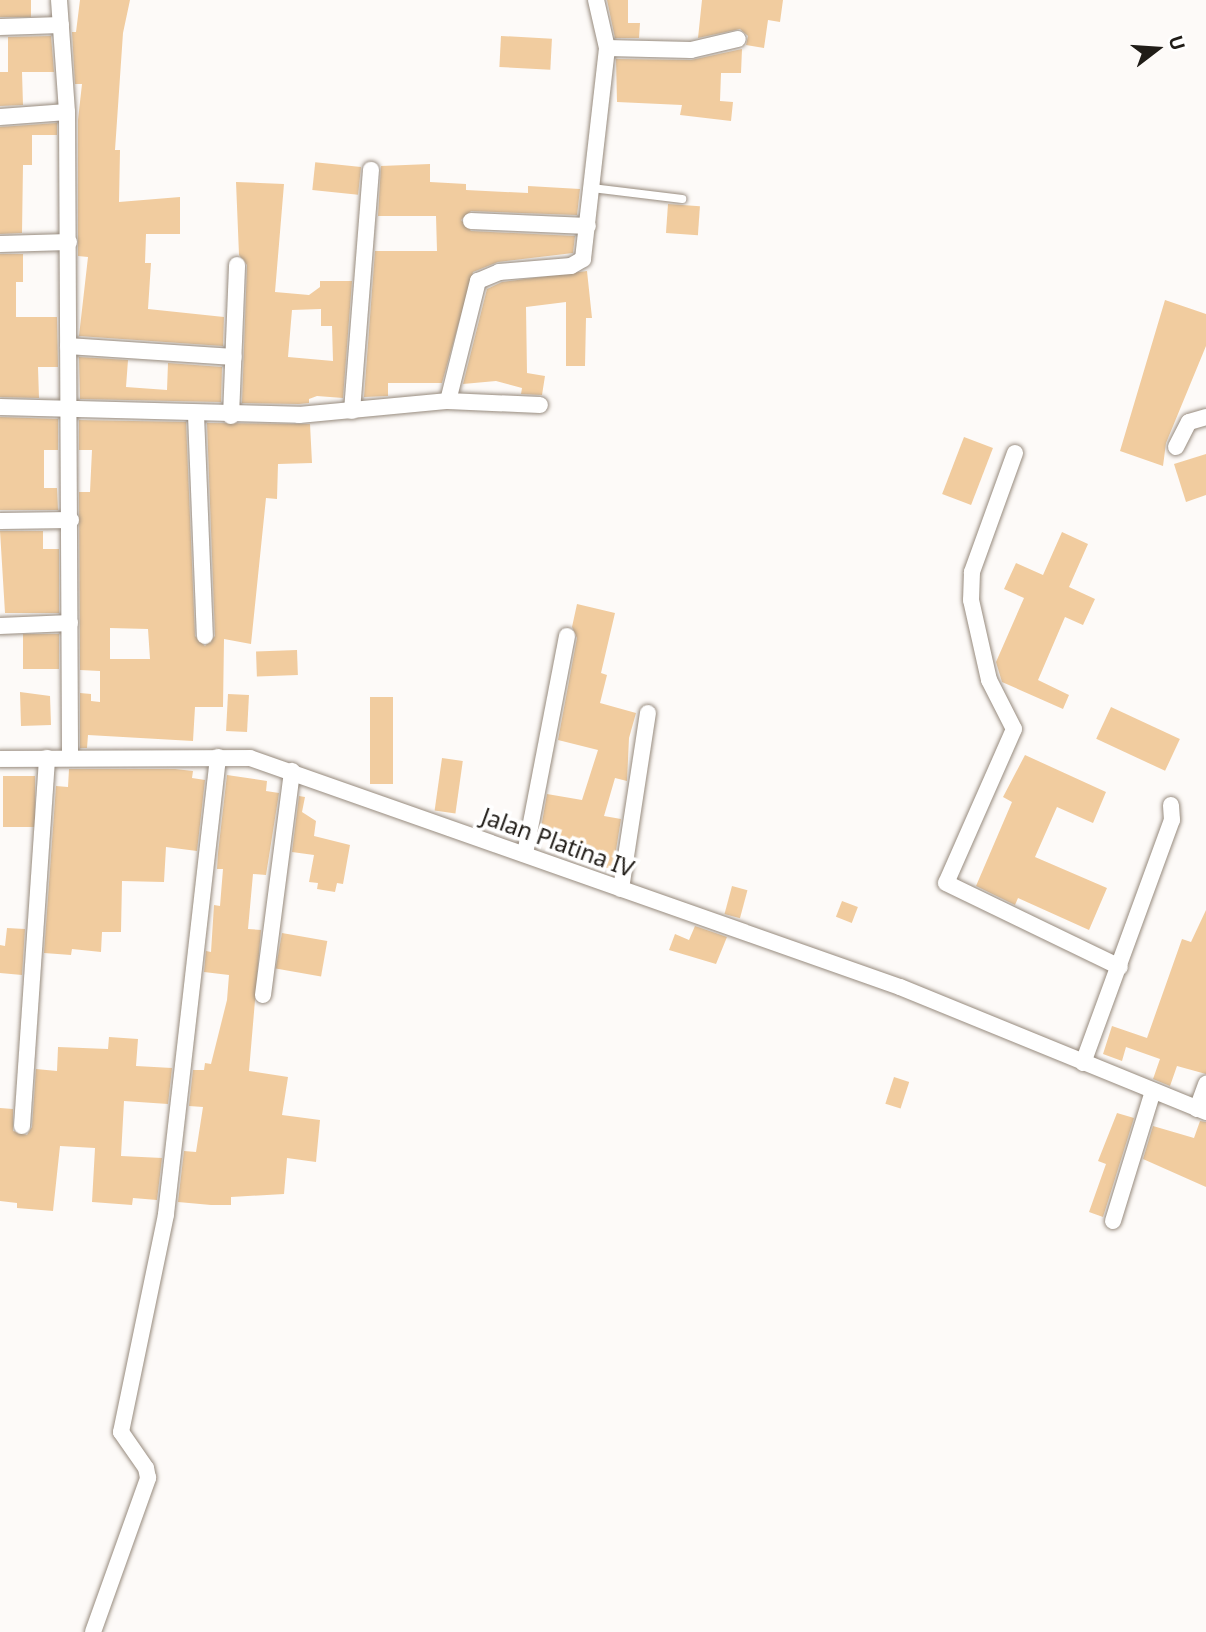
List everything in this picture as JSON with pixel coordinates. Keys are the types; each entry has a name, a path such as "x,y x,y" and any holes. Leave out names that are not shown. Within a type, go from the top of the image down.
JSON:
{"street":[{"path":"59,0 67,112 69,242 70,758"},
{"path":"448,401 478,281 499,272 571,266 583,259 607,48 596,0"},
{"path":"0,27 61,25"},
{"path":"607,48 691,50 738,39"},
{"path":"0,117 67,112"},
{"path":"352,411 372,170"},
{"path":"471,221 587,226"},
{"path":"0,244 69,242"},
{"path":"231,416 237,265"},
{"path":"68,346 233,357"},
{"path":"0,407 68,412 231,416 352,411 448,401 540,405"},
{"path":"196,415 205,636"},
{"path":"1177,447 1189,422 1206,417"},
{"path":"1015,453 972,572 971,600 989,680 1014,729 946,883 1121,967"},
{"path":"0,521 71,520"},
{"path":"0,626 70,623"},
{"path":"525,854 566,636"},
{"path":"621,888 648,713"},
{"path":"93,1632 148,1478 121,1432 166,1214 218,757"},
{"path":"22,1126 47,758"},
{"name":"Jalan Platina IV","path":"0,759 250,758 900,987 1201,1111"},
{"path":"263,995 292,771"},
{"path":"1083,1063 1121,967 1172,820 1171,806"},
{"path":"1201,1111 1206,1084"},
{"path":"1113,1220 1153,1091"}],"lane":[{"path":"592,188 682,199"}],"building":[{"path":"0,0 31,0 31,17 0,17"},
{"path":"80,0 130,0 123,33 115,150 120,150 119,202 180,197 180,234 146,234 145,263 151,263 148,309 224,317 223,346 79,336 88,257 78,256 78,120 82,84 75,84 72,32 76,32"},
{"path":"607,0 628,0 628,23 640,23 639,38 615,38"},
{"path":"702,0 783,0 780,22 768,20 764,48 746,45 748,36 740,29 698,38"},
{"path":"51,36 54,72 22,72 23,105 0,106 0,72 8,72 8,37"},
{"path":"501,36 552,39 550,70 499,67"},
{"path":"742,49 741,73 721,73 720,101 733,102 731,121 680,115 682,105 617,102 616,59 691,60"},
{"path":"57,123 57,135 32,135 32,165 23,165 22,233 0,234 0,127"},
{"path":"315,162 361,167 358,195 312,190"},
{"path":"430,164 430,182 466,184 466,190 528,193 528,186 580,189 577,215 471,211 461,220 471,231 575,236 573,253 498,262 473,272 442,383 388,383 388,396 364,397 375,251 437,251 436,216 378,216 381,166"},
{"path":"236,182 284,184 275,292 309,295 320,287 320,281 352,281 343,398 317,396 309,399 309,403 299,404 242,403 247,265 239,255","holes":["321,309 321,326 332,326 333,361 288,357 292,310"]},
{"path":"668,204 700,206 698,235 666,233"},
{"path":"0,254 23,254 23,282 16,282 16,317 57,317 58,367 38,367 39,398 0,397"},
{"path":"587,271 592,318 586,318 585,366 566,366 566,302 526,307 527,373 545,376 542,395 521,394 522,388 496,381 463,384 487,289 502,282"},
{"path":"1165,300 1206,314 1206,346 1166,443 1163,466 1120,451"},
{"path":"79,357 128,360 126,387 167,390 168,363 222,367 221,402 80,399"},
{"path":"0,417 58,419 58,450 44,450 44,488 57,488 58,510 0,510"},
{"path":"79,420 186,422 195,636 205,646 215,636 207,423 310,424 312,463 278,464 277,499 266,498 251,644 224,639 223,707 195,707 193,741 88,735 87,748 80,748 80,693 91,694 91,701 100,702 100,671 80,670 79,492 90,492 92,450 79,450","holes":["110,628 148,629 150,659 110,659"]},
{"path":"964,437 993,448 971,505 942,494"},
{"path":"1206,454 1206,495 1186,502 1174,464"},
{"path":"0,531 43,531 43,549 59,549 59,613 5,613"},
{"path":"1062,532 1088,544 1069,587 1095,599 1083,625 1065,617 1038,680 1069,695 1063,709 1002,682 996,662 1024,598 1004,589 1016,563 1043,575"},
{"path":"577,604 615,613 601,673 607,675 600,703 636,713 629,738 627,781 615,778 604,816 621,819 613,869 577,862 580,846 539,839 547,794 582,800 598,750 558,740 577,638 572,627"},
{"path":"23,634 59,634 59,669 23,669"},
{"path":"297,650 298,675 257,676 256,651"},
{"path":"20,692 50,696 51,725 21,726"},
{"path":"228,694 249,695 247,732 226,731"},
{"path":"370,697 393,697 393,784 370,784"},
{"path":"1111,707 1180,739 1165,771 1096,739"},
{"path":"1025,755 1106,792 1093,823 1057,807 1035,857 1107,888 1089,930 1018,898 1015,905 976,886 1012,802 1003,797"},
{"path":"442,758 463,761 455,813 435,810"},
{"path":"69,769 175,769 193,771 192,778 205,780 197,851 166,847 164,882 122,881 121,932 102,932 101,952 72,949 71,955 44,953 56,786 68,787"},
{"path":"227,775 267,781 266,791 279,793 266,875 253,874 248,929 261,930 249,1071 288,1077 282,1115 320,1120 316,1162 287,1158 284,1194 231,1197 231,1205 211,1205 178,1202 184,1151 196,1152 203,1107 189,1106 193,1070 204,1070 205,1063 211,1064 227,1000 229,975 204,972 206,951 211,952 214,905 220,906 223,869 217,869"},
{"path":"3,776 35,776 35,827 3,827"},
{"path":"299,796 305,797 302,812 316,821 314,836 350,845 343,884 337,883 335,892 317,889 318,883 309,882 314,855 292,852"},
{"path":"732,886 747,890 740,918 724,914"},
{"path":"842,901 858,907 852,923 836,917"},
{"path":"1206,910 1206,1074 1177,1066 1170,1086 1153,1079 1160,1059 1126,1047 1122,1061 1103,1054 1112,1026 1147,1038 1182,939 1191,942"},
{"path":"695,926 727,937 716,964 669,950 675,934 689,940"},
{"path":"7,928 25,929 22,975 0,973 0,945 5,946"},
{"path":"282,933 327,941 321,976 276,968"},
{"path":"109,1037 138,1039 136,1066 172,1068 168,1104 124,1101 121,1156 162,1158 157,1200 133,1198 132,1205 92,1202 95,1148 60,1146 53,1211 17,1208 17,1203 0,1201 0,1108 13,1109 13,1131 27,1135 32,1127 36,1069 57,1071 58,1047 108,1049"},
{"path":"894,1077 909,1082 901,1109 885,1104"},
{"path":"1117,1113 1134,1118 1103,1217 1089,1212 1106,1164 1098,1161"},
{"path":"1200,1121 1206,1122 1206,1187 1143,1159 1153,1126 1194,1138"}]}
